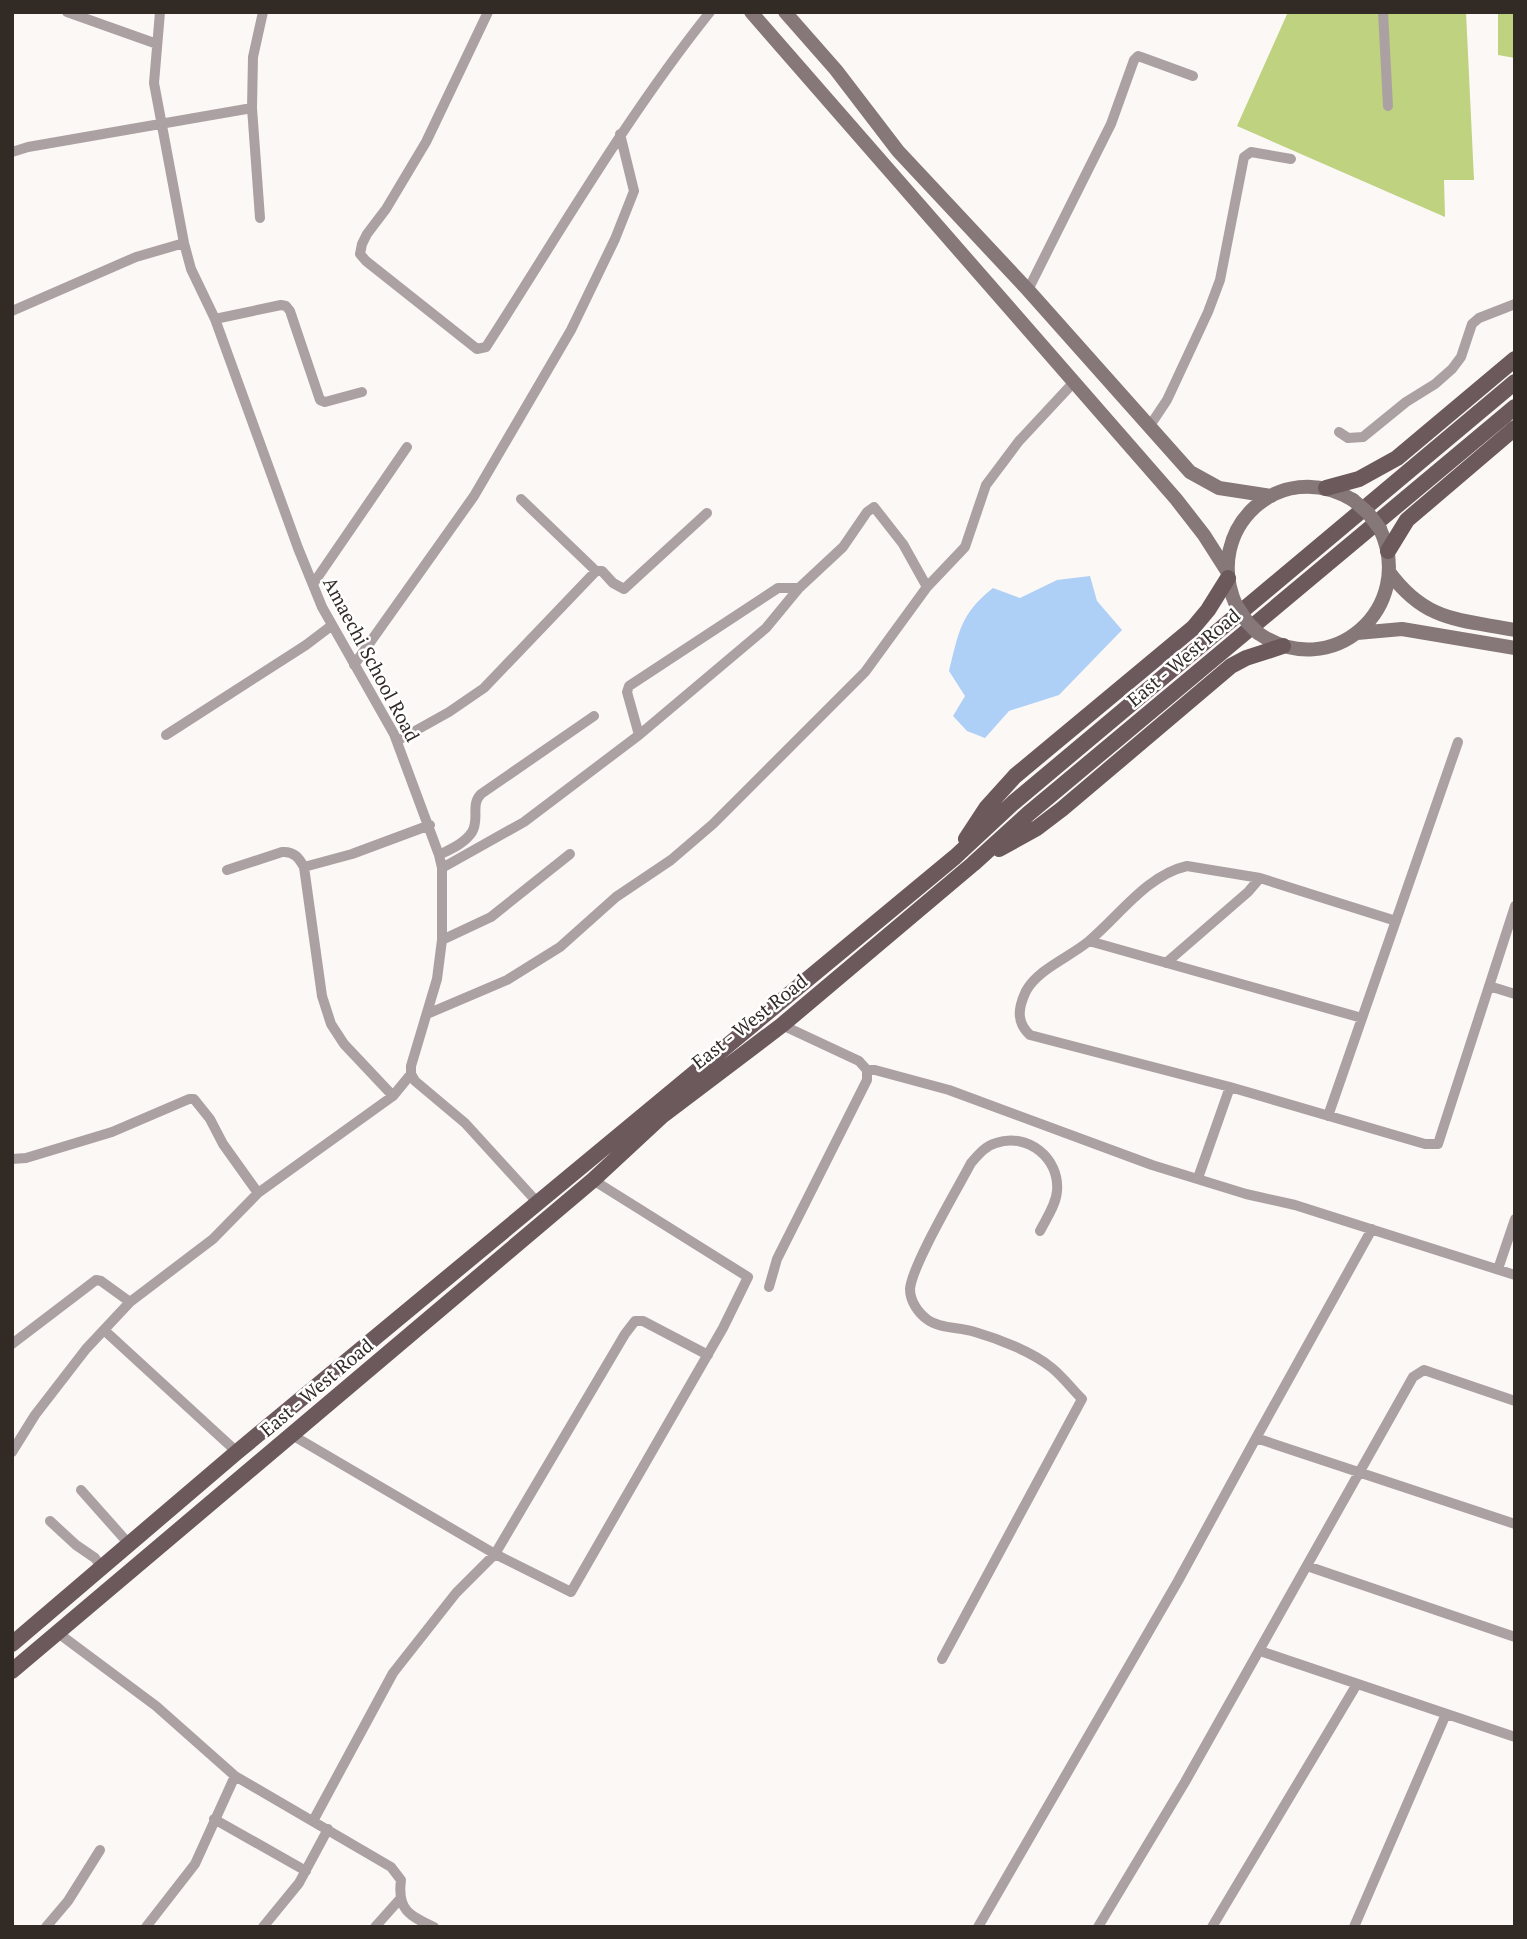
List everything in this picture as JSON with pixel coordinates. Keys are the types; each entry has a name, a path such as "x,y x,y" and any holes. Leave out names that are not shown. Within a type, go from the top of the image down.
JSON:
{"main road":[{"path":"751,12 1204,534 1227,575 1236,606 1243,618 1258,633 1283,646 1304,650 1339,644 1368,623 1385,593 1389,572 1388,551 1380,529 1368,513 1353,500 1326,488"},
{"path":"785,12 836,70 898,151 1028,290 1190,472 1206,482 1234,491 1271,496"},
{"path":"955,857 998,792 1193,628 1208,610 1227,575 1229,550 1236,530 1254,508 1271,496 1298,487 1326,488 1359,479 1396,458 1515,359"},
{"name":"East - West Road","path":"12,1644 237,1452 955,857 1013,803 1515,382"},
{"name":"East - West Road","path":"12,1671 593,1180 662,1116 782,1025 973,864 1028,814 1515,407"},
{"path":"1388,551 1407,520 1515,428"},
{"path":"1389,572 1420,605 1434,613 1515,630"},
{"path":"1357,633 1402,629 1515,648"},
{"path":"973,864 1037,828 1062,809 1231,666 1245,658 1283,646"}],"street":[{"path":"67,12 157,44"},
{"name":"Amaechi School Road","path":"160,12 154,82 191,269 215,319 313,584 331,626 397,741 439,855 442,869 442,940 437,979 411,1066 411,1074"},
{"path":"260,218 252,108 253,57 262,12"},
{"path":"488,12 426,142 362,244 360,254 477,349 486,347 620,134 669,63 710,12"},
{"path":"1383,12 1388,106"},
{"path":"1028,290 1111,124 1138,56 1193,76"},
{"path":"12,152 252,108"},
{"path":"354,665 474,496 571,330 635,191 620,134"},
{"path":"1149,426 1167,400 1220,280 1244,157 1251,152 1291,159"},
{"path":"12,311 136,257 184,243"},
{"path":"1339,432 1348,438 1363,437 1452,369 1461,357 1472,324 1479,318 1515,304"},
{"path":"215,319 286,306 320,400 325,402 362,392"},
{"path":"427,1014 507,981 560,947 616,897 671,860 713,824 865,672 927,587 965,547 986,485 1019,441 1074,382"},
{"path":"313,584 407,447"},
{"path":"521,499 596,571 602,571 613,583 624,589 707,513"},
{"path":"442,869 524,822 639,735 766,628 799,587 843,547 867,512 874,507 903,544 927,587"},
{"path":"397,741 449,712 484,688 596,571"},
{"path":"639,735 627,692 629,686 778,588 799,587"},
{"path":"166,735 331,626"},
{"path":"439,855 465,840 471,833 475,824 474,804 481,794 594,716"},
{"path":"1328,1115 1458,742"},
{"path":"304,867 430,825"},
{"path":"227,870 288,851 298,857 304,867 322,996 331,1024 344,1044 393,1096"},
{"path":"442,940 491,917 570,854"},
{"path":"1396,920 1260,878 1187,866 1178,868 1144,889 1089,941 1038,977 1027,989 1019,1011 1022,1027 1030,1035 1230,1087 1425,1144 1438,1143 1515,906"},
{"path":"1166,963 1248,892 1260,878"},
{"path":"1089,941 1362,1017"},
{"path":"1489,986 1515,994"},
{"path":"769,1287 777,1259 867,1080 867,1070 859,1061 782,1025"},
{"path":"867,1070 949,1090 1152,1165 1371,1229 1515,1275"},
{"path":"12,1452 86,1349 130,1302 213,1239 258,1193 393,1096 411,1074 415,1081 465,1123 537,1202"},
{"path":"1198,1178 1230,1087"},
{"path":"12,1159 26,1158 112,1132 194,1099 258,1193"},
{"path":"942,1659 1082,1399 1051,1367 1012,1346 994,1338 941,1326 928,1320 912,1301 913,1279 971,1163 981,1151 995,1143 1011,1140 1026,1142 1040,1150 1051,1162 1057,1177 1057,1193 1040,1231"},
{"path":"292,1435 495,1554 571,1592 708,1355 748,1277 593,1180"},
{"path":"1498,1269 1515,1219"},
{"path":"978,1927 1178,1581 1371,1229"},
{"path":"12,1344 96,1280 130,1302"},
{"path":"313,1821 393,1672 456,1593 495,1554 635,1321 643,1321 708,1355"},
{"path":"104,1330 237,1452"},
{"path":"1098,1927 1185,1782 1413,1377 1424,1370 1515,1401"},
{"path":"12,1425 24,1432"},
{"path":"1256,1438 1515,1524"},
{"path":"82,1490 129,1544"},
{"path":"50,1521 95,1558 102,1568"},
{"path":"1307,1566 1515,1637"},
{"path":"58,1633 156,1706 235,1776 391,1867 401,1880 400,1899 407,1913 434,1927"},
{"path":"1260,1651 1515,1737"},
{"path":"1217,1926 1357,1684"},
{"path":"1354,1927 1446,1714"},
{"path":"146,1927 195,1864 235,1776"},
{"path":"214,1819 306,1871"},
{"path":"263,1927 306,1871 328,1829"},
{"path":"46,1927 68,1901 100,1850"},
{"path":"375,1927 400,1899"}],"green space":[{"path":"1288,12 1466,12 1474,180 1444,180 1445,217 1237,126"},
{"path":"1498,12 1515,12 1515,58 1498,55"}],"water":[{"path":"1090,576 1097,601 1122,630 1059,695 1009,711 985,738 967,731 953,716 965,696 949,671 962,625 974,606 993,588 1020,598 1057,580"}]}
